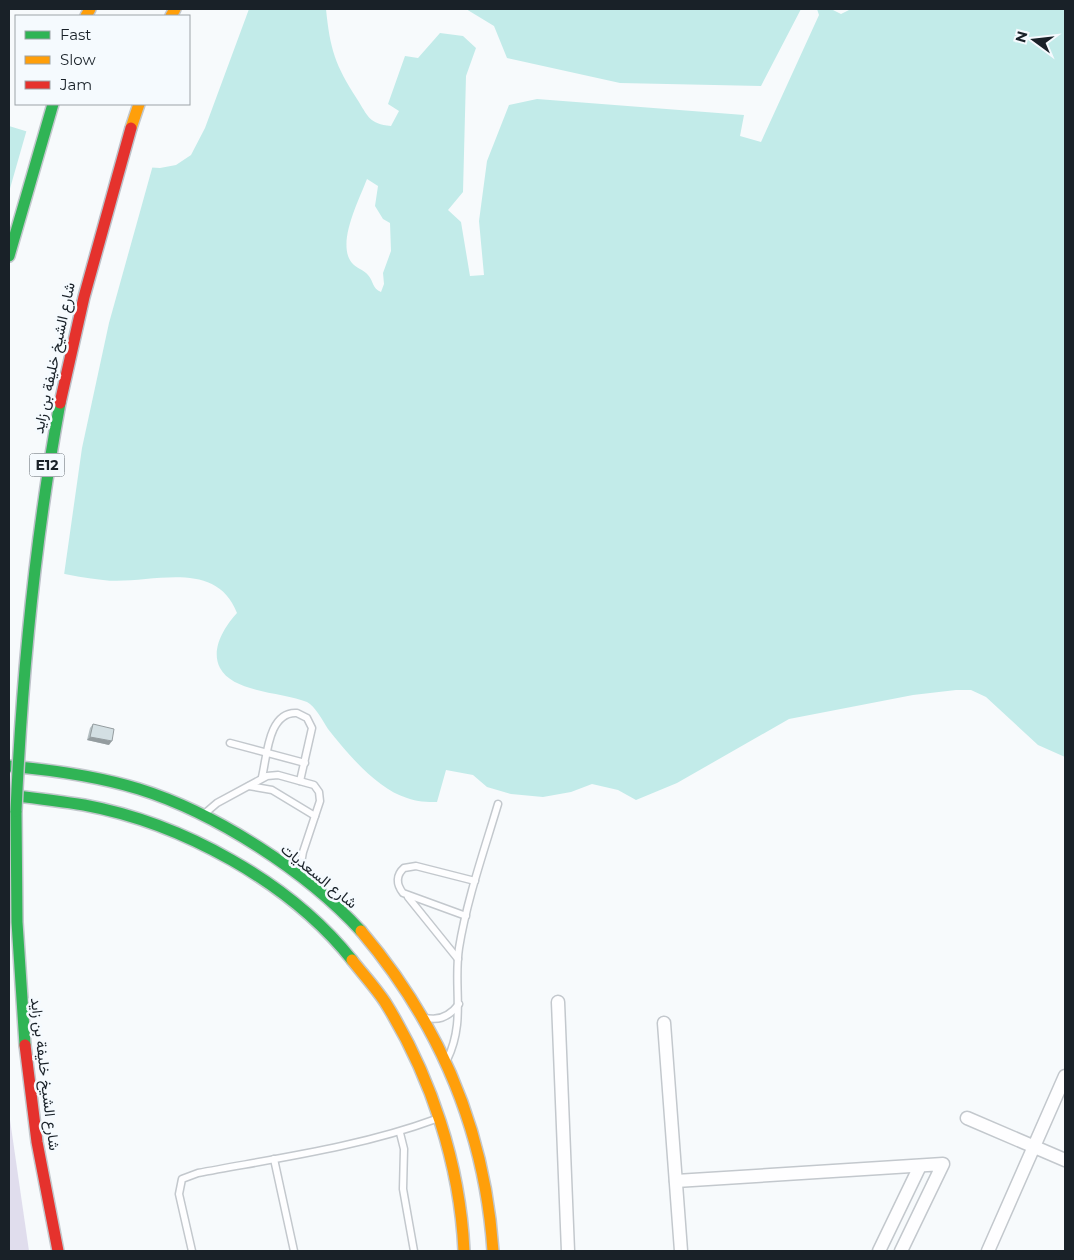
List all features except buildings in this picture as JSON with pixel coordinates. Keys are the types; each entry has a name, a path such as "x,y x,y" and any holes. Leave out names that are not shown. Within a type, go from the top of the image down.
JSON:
{"main road":[{"name":"شارع الشيخ خليفة بن زايد","path":"58,1251 52,1225 23,1034 16,922 16,811 25,638 47,465 83,295 139,105"},
{"path":"9,256 53,106"},
{"name":"شارع السعديات","path":"9,766 40,769 123,784 159,796 203,815 243,838 298,875 351,920 422,1016 460,1091 484,1173 492,1251"},
{"path":"9,795 47,797 89,805 159,826 221,852 243,864 281,891 333,938 380,995 421,1067 440,1118 456,1180 464,1251"},
{"path":"52,1225 68,1243"}],"street":[{"path":"558,1002 568,1251"},
{"path":"664,1023 681,1251"},
{"path":"988,1251 1065,1076"},
{"path":"967,1118 1065,1160"},
{"path":"676,1181 943,1164 901,1251"},
{"path":"878,1251 920,1166"}],"lane":[{"path":"262,778 278,720 286,714 297,713 307,718 312,728 300,781"},
{"path":"230,743 305,763"},
{"path":"203,815 217,803 262,778 278,775 312,784 319,792 320,801 302,852 298,875"},
{"path":"249,786 272,790 315,816"},
{"path":"446,1061 457,1032 459,1004 458,959 466,916 498,804"},
{"path":"466,916 402,893 397,882 400,871 410,866 476,880"},
{"path":"408,896 458,959"},
{"path":"422,1016 428,1019 441,1018 449,1015 459,1004"},
{"path":"192,1251 179,1194 182,1179 198,1173 355,1144 400,1132 440,1118"},
{"path":"400,1132 404,1149 403,1189 414,1251"},
{"path":"274,1159 294,1251"}],"shaded area":[{"path":"9,1113 29,1251 9,1251"}],"water":[{"path":"249,9 326,9 329,35 343,76 370,118 378,123 391,126 399,111 388,104 405,56 418,58 440,33 463,36 476,48 466,76 463,192 448,210 461,222 470,276 484,275 479,221 487,161 509,105 537,99 744,115 740,136 761,142 819,15 817,9 831,9 841,14 851,9 1065,9 1065,757 1038,745 986,697 971,690 956,690 913,695 789,719 677,783 636,800 618,790 592,784 571,792 543,797 511,794 487,787 473,775 446,770 437,802 418,801 396,793 374,779 344,749 316,710 307,702 247,687 227,676 217,661 218,646 228,624 237,613 227,595 213,585 196,579 178,577 120,581 91,579 9,561 9,126 143,167 160,168 176,165 191,155 205,128","holes":["367,179 378,186 375,206 383,219 390,223 391,251 383,273 384,284 381,292 376,289 366,273 352,263 346,245 350,222"]},
{"path":"466,9 801,9 761,86 620,83 507,58 494,26"}],"pier":[{"path":"27,129 139,164 153,165 109,323 82,448 64,575 9,564 9,192"}],"traffic: fast":[{"path":"9,256 53,105"},
{"path":"16,811 22,708 31,606 43,504 60,403"},
{"path":"9,766 42,769 107,780 139,789 199,813 259,847 287,866 314,887 361,931"},
{"path":"9,795 84,805 121,814 196,841 266,881 298,905 327,932 352,960"},
{"path":"16,811 17,922 25,1045"}],"traffic: slow":[{"path":"87,15 90,9"},
{"path":"172,15 175,9"},
{"path":"131,128 139,105"},
{"path":"361,931 389,966 413,1003 435,1041 453,1080 468,1121 480,1163 493,1251"},
{"path":"352,960 385,1002 401,1030 429,1090 449,1153 461,1218 464,1251"}],"traffic: jam":[{"path":"60,403 84,297 131,128"},
{"path":"25,1045 37,1142 58,1251"}]}
